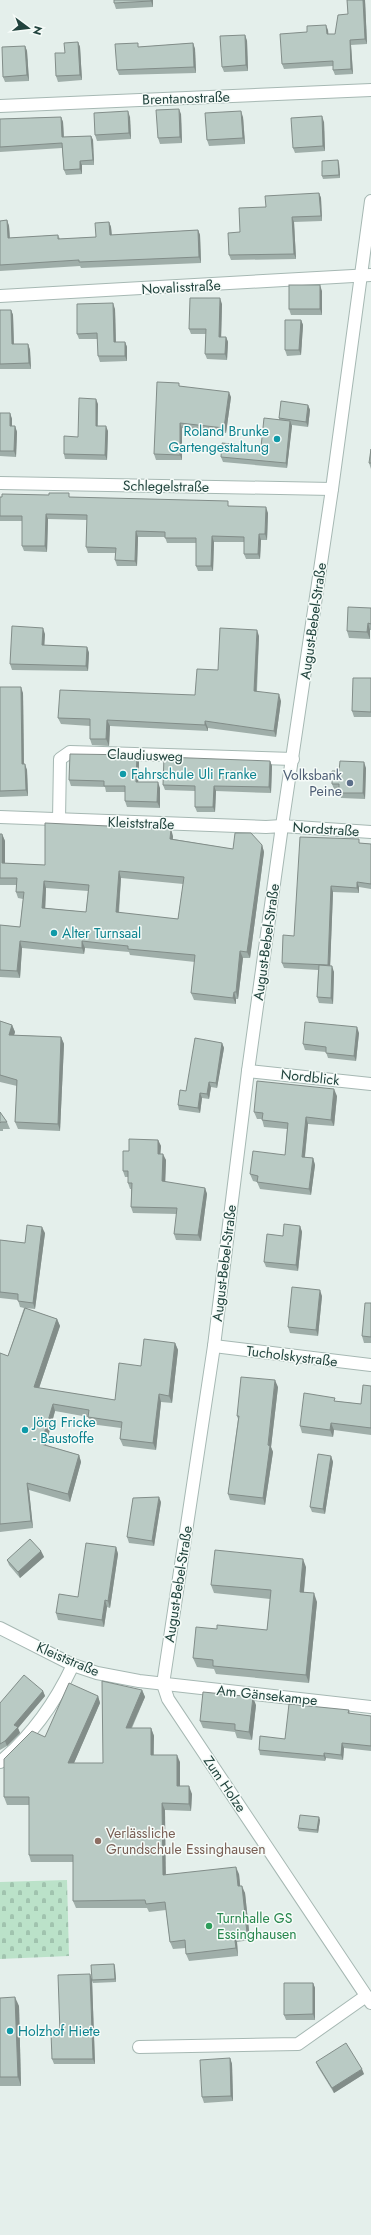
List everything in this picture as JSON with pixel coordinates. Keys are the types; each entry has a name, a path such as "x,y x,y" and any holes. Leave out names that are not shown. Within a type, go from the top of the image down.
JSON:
{"street":[{"name":"Brentanostraße","path":"0,106 371,90"},
{"name":"August-Bebel-Straße","path":"163,1684 214,1346 248,1071 282,826 332,489 366,275 371,200"},
{"name":"Novalisstraße","path":"0,296 366,275"},
{"name":"Schlegelstraße","path":"0,483 332,489"},
{"name":"Claudiusweg","path":"59,820 60,759 70,752 292,759"},
{"name":"Kleiststraße","path":"0,817 282,826"},
{"name":"Nordstraße","path":"282,826 371,832"},
{"name":"Nordblick","path":"248,1071 371,1084"},
{"name":"Tucholskystraße","path":"214,1346 371,1365"},
{"name":"Kleiststraße","path":"0,1628 73,1665 97,1673 163,1684"},
{"path":"0,1762 16,1749 39,1724 60,1693 73,1665"},
{"name":"Am Gänsekampe","path":"163,1684 371,1707"},
{"name":"Zum Holze","path":"163,1684 168,1700 369,2000"},
{"path":"139,2047 298,2044 369,2000"}],"green space":[{"path":"67,1880 69,1956 0,1959 0,1882"}],"building":[{"path":"114,0 151,0 151,1 114,3"},
{"path":"347,0 363,0 365,39 350,40 351,69 333,70 333,61 282,64 280,34 307,32 307,26 326,25 327,34 335,34 338,15 348,14"},
{"path":"245,35 246,65 222,67 220,36"},
{"path":"78,42 80,75 56,76 55,53 65,53 64,43"},
{"path":"138,43 138,47 193,43 194,67 117,70 115,44"},
{"path":"25,46 27,75 3,77 2,47"},
{"path":"179,109 180,137 158,138 156,110"},
{"path":"128,111 129,133 95,135 94,113"},
{"path":"241,111 243,138 207,140 205,113"},
{"path":"322,116 323,146 293,148 291,118"},
{"path":"61,117 62,137 91,136 93,160 80,161 80,169 64,170 62,143 0,147 0,119"},
{"path":"338,160 339,175 322,176 322,161"},
{"path":"319,193 321,216 292,217 294,254 229,255 228,233 240,232 239,208 266,207 265,196"},
{"path":"7,220 8,238 58,235 58,239 96,237 95,223 109,222 110,235 198,230 199,257 79,262 79,260 0,265 0,221"},
{"path":"289,285 320,285 320,309 289,309"},
{"path":"190,298 220,298 219,337 226,337 225,354 205,354 206,329 189,329"},
{"path":"113,303 114,342 125,342 125,356 98,356 97,333 77,334 77,304"},
{"path":"0,310 11,310 12,344 28,344 29,363 0,364"},
{"path":"285,320 301,320 299,350 285,350"},
{"path":"157,382 179,383 179,386 229,392 224,428 180,423 180,455 154,454"},
{"path":"79,398 96,399 96,426 106,426 105,455 64,454 64,436 78,437"},
{"path":"281,401 308,405 306,422 279,418"},
{"path":"0,413 10,413 10,426 15,426 14,451 0,451"},
{"path":"264,418 290,421 286,463 221,457 222,443 261,447"},
{"path":"371,449 371,463 369,463"},
{"path":"49,493 69,493 69,497 228,501 228,506 266,507 265,534 259,534 258,554 244,554 244,537 212,536 211,566 196,566 196,538 165,538 165,532 136,531 135,561 115,560 116,548 86,547 87,515 46,514 45,546 22,546 22,516 0,516 0,497 2,497 2,494 49,495"},
{"path":"348,607 371,608 371,624 368,623 367,632 347,631"},
{"path":"12,626 43,628 42,645 87,647 86,666 10,664"},
{"path":"220,628 257,630 254,691 279,694 274,731 205,721 205,725 107,720 106,739 90,739 90,719 58,718 60,690 195,695 197,669 218,670"},
{"path":"353,678 371,678 371,712 352,711"},
{"path":"0,687 21,687 22,764 25,764 26,790 0,791"},
{"path":"70,754 137,755 136,782 158,782 157,802 125,801 125,786 104,786 104,781 69,780"},
{"path":"164,757 270,761 269,787 214,786 213,807 195,807 195,786 163,785"},
{"name":"Volksbank Peine","path":"340,761 364,762 363,793 339,793 339,784 332,784 332,771 339,771"},
{"path":"45,823 171,829 170,839 233,849 235,833 251,833 262,845 247,952 240,951 236,992 234,992 233,998 191,993 195,955 128,949 128,946 82,941 82,948 20,941 17,971 0,970 0,925 20,927 24,892 16,892 17,878 0,878 0,834 2,834 2,863 45,865","holes":["119,871 184,877 178,919 116,912","44,881 89,885 86,912 42,908"]},
{"path":"300,837 359,839 359,843 371,844 371,884 357,882 357,888 331,886 328,965 282,963 283,935 294,936"},
{"path":"319,965 332,966 331,998 317,997"},
{"path":"0,1021 12,1025 9,1035 61,1037 58,1124 15,1122 17,1080 0,1075"},
{"path":"305,1022 357,1027 354,1056 326,1053 326,1047 303,1044"},
{"path":"195,1038 222,1043 216,1083 209,1082 207,1094 200,1093 198,1108 178,1105 180,1090 186,1091"},
{"path":"257,1081 334,1089 331,1120 306,1117 302,1157 313,1158 309,1189 257,1182 258,1176 250,1174 253,1151 285,1155 288,1123 262,1120 263,1113 254,1112"},
{"path":"0,1112 7,1122 0,1123"},
{"path":"129,1139 158,1140 158,1154 163,1154 162,1181 205,1188 198,1235 174,1234 177,1208 131,1207 132,1183 128,1183 128,1171 123,1171 123,1151 129,1151"},
{"path":"284,1224 300,1226 296,1265 264,1262 267,1234 283,1236"},
{"path":"27,1225 42,1227 33,1303 18,1301 18,1294 0,1292 0,1240 25,1243"},
{"path":"292,1287 320,1290 316,1330 288,1327"},
{"path":"365,1303 371,1303 371,1337 362,1336"},
{"path":"25,1308 57,1319 34,1387 115,1400 119,1363 141,1366 144,1339 175,1343 169,1396 159,1394 153,1443 120,1439 122,1422 88,1417 89,1410 53,1404 41,1444 79,1455 68,1494 27,1483 31,1521 0,1524 0,1353 8,1356"},
{"path":"241,1377 275,1380 268,1445 270,1446 263,1498 228,1494 239,1416 237,1416"},
{"path":"363,1385 371,1386 371,1428 331,1423 330,1430 300,1426 304,1393 335,1398 334,1401 361,1404"},
{"path":"318,1454 331,1456 323,1509 310,1507"},
{"path":"159,1497 152,1541 127,1537 133,1498"},
{"path":"30,1539 41,1551 18,1572 7,1560"},
{"path":"86,1543 116,1547 108,1601 105,1600 102,1620 56,1613 59,1594 78,1597"},
{"path":"215,1550 303,1559 300,1592 314,1593 306,1675 213,1666 213,1660 193,1658 196,1627 217,1629 217,1625 267,1630 271,1590 211,1585"},
{"path":"24,1675 43,1691 14,1725 18,1727 5,1741 0,1744 0,1703"},
{"path":"102,1681 142,1690 126,1728 151,1728 151,1755 177,1755 177,1786 189,1786 189,1804 162,1803 163,1875 236,1867 238,1886 242,1886 247,1933 234,1934 236,1948 186,1954 185,1940 170,1942 165,1902 146,1904 145,1900 73,1901 73,1855 29,1855 29,1797 4,1797 4,1759 32,1731 45,1737 69,1683 98,1696 68,1763 103,1763"},
{"path":"203,1692 253,1697 249,1732 235,1730 235,1724 200,1721"},
{"path":"289,1704 349,1710 348,1713 371,1716 371,1746 342,1743 341,1755 324,1753 324,1756 259,1750 260,1736 285,1739"},
{"path":"300,1815 319,1817 317,1830 298,1828"},
{"path":"114,1964 115,1979 92,1980 91,1965"},
{"path":"90,1974 93,2059 52,2059 51,2033 60,2033 58,1975"},
{"path":"284,1983 313,1983 313,2014 284,2015"},
{"name":"Holzhof Hiete","path":"15,1997 18,2077 0,2077 0,1998"},
{"path":"346,2043 362,2069 332,2088 316,2062"},
{"path":"230,2058 231,2096 202,2097 200,2060"}],"place":[{"name":"Roland Brunke Gartengestaltung","path":"277,439"},
{"name":"Fahrschule Uli Franke","path":"123,774"},
{"name":"Volksbank Peine","path":"350,783"},
{"name":"Alter Turnsaal","path":"54,933"},
{"name":"Jörg Fricke - Baustoffe","path":"25,1430"},
{"name":"Verlässliche Grundschule Essinghausen","path":"98,1841"},
{"name":"Turnhalle GS Essinghausen","path":"209,1926"},
{"name":"Holzhof Hiete","path":"10,2031"}]}
